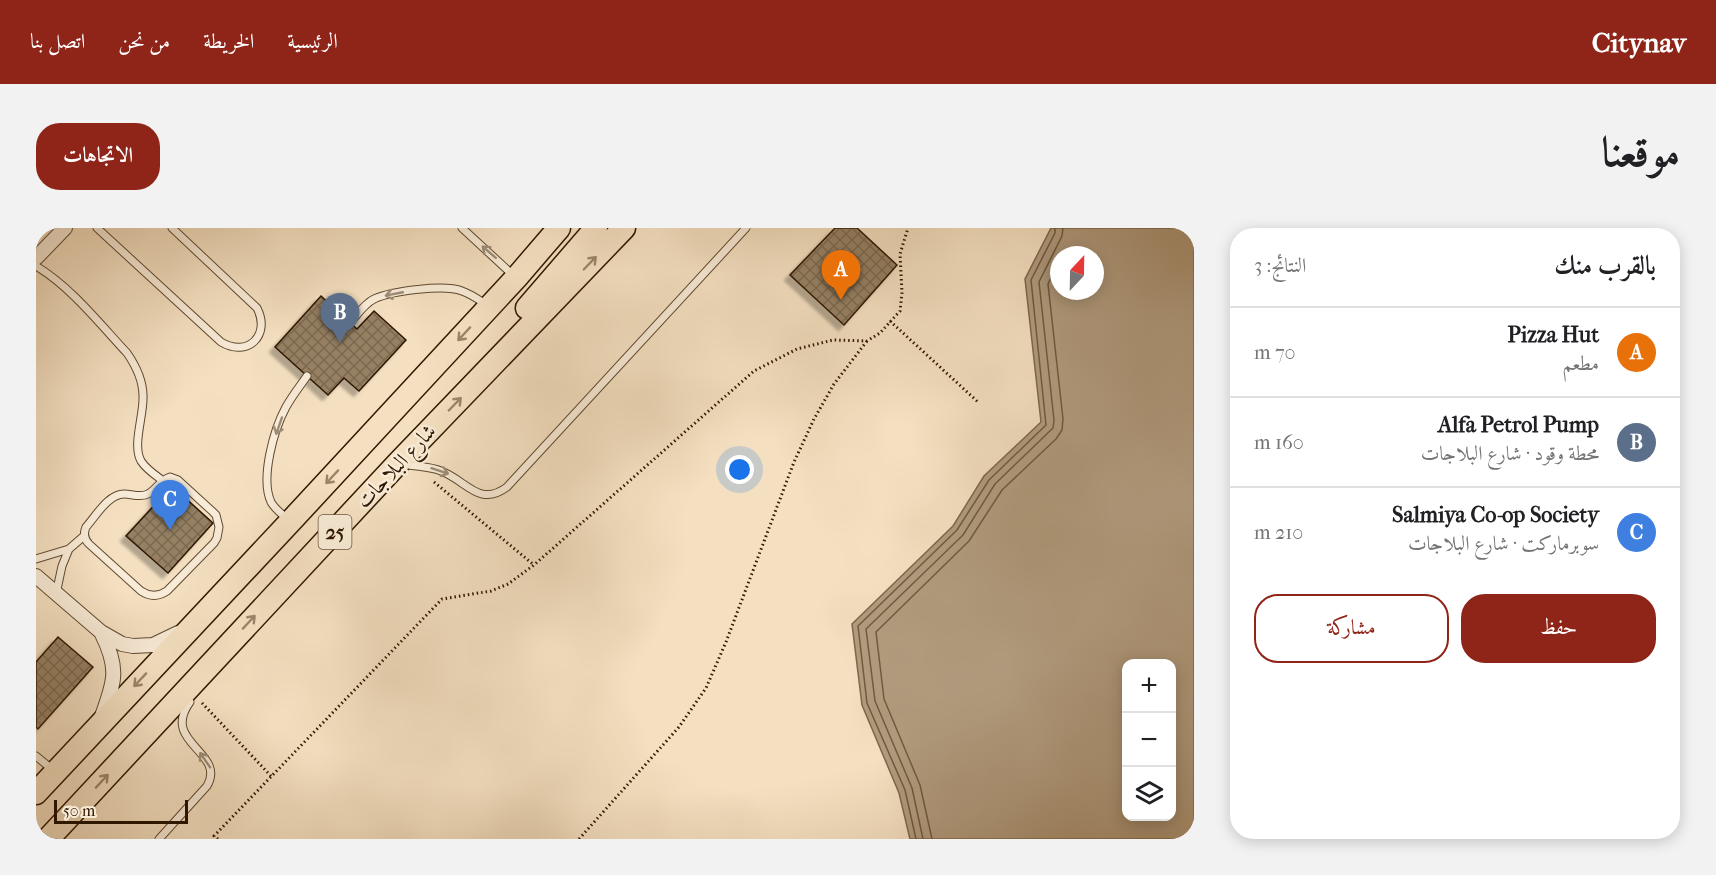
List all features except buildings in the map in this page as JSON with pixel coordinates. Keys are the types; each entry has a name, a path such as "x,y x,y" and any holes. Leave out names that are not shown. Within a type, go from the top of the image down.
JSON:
{"main road":[{"name":"شارع البلاجات","path":"36,793 516,278 559,228"},
{"path":"500,356 513,327 523,312 596,228"},
{"name":"شارع البلاجات","path":"48,839 220,654 407,464 500,356 624,228"}],"street":[{"path":"36,258 65,228"},
{"path":"36,576 101,632 122,644 143,646 163,641 193,624"},
{"path":"100,723 114,675 112,655 101,632"}],"lane":[{"path":"97,228 221,342 229,347 247,347 260,334 261,316 257,308 172,228"},
{"path":"462,228 516,278"},
{"path":"407,464 447,473 476,493 496,494 507,487 746,228"},
{"path":"36,266 69,292 134,363 139,373 143,397 138,453 144,465 162,480"},
{"path":"350,323 371,300 420,289 450,288 462,291 489,306"},
{"path":"290,522 272,503 267,484 267,467 277,429 286,407 307,376"},
{"path":"36,559 69,549 84,536 86,527 112,498 122,494 145,495 150,493 162,480 170,477 178,480 212,511 219,527 214,543 167,591 157,596 141,591 89,544 84,536"},
{"path":"56,594 62,566 69,549"},
{"path":"211,676 220,654"},
{"path":"159,839 210,781 210,764 188,740 183,729 185,709 195,695"},
{"path":"36,756 55,772"}],"path":[{"path":"579,839 679,727 706,688 726,642 799,451 814,419 834,384 867,341 880,333 900,311 902,293 900,254 908,228"},
{"path":"890,321 978,402"},
{"path":"218,839 214,836 442,599 491,591 508,584 534,566 754,371 797,349 833,340 867,341"},
{"path":"407,464 534,566"},
{"path":"195,695 271,776"}],"water":[{"path":"1051,228 1194,228 1194,839 910,839 899,793 862,705 852,624 953,526 984,476 1041,422 1025,279"}],"place":[{"name":"Pizza Hut","path":"841,300"},
{"name":"Alfa Petrol Pump","path":"340,343"},
{"name":"Salmiya Co-op Society","path":"170,530"}]}
